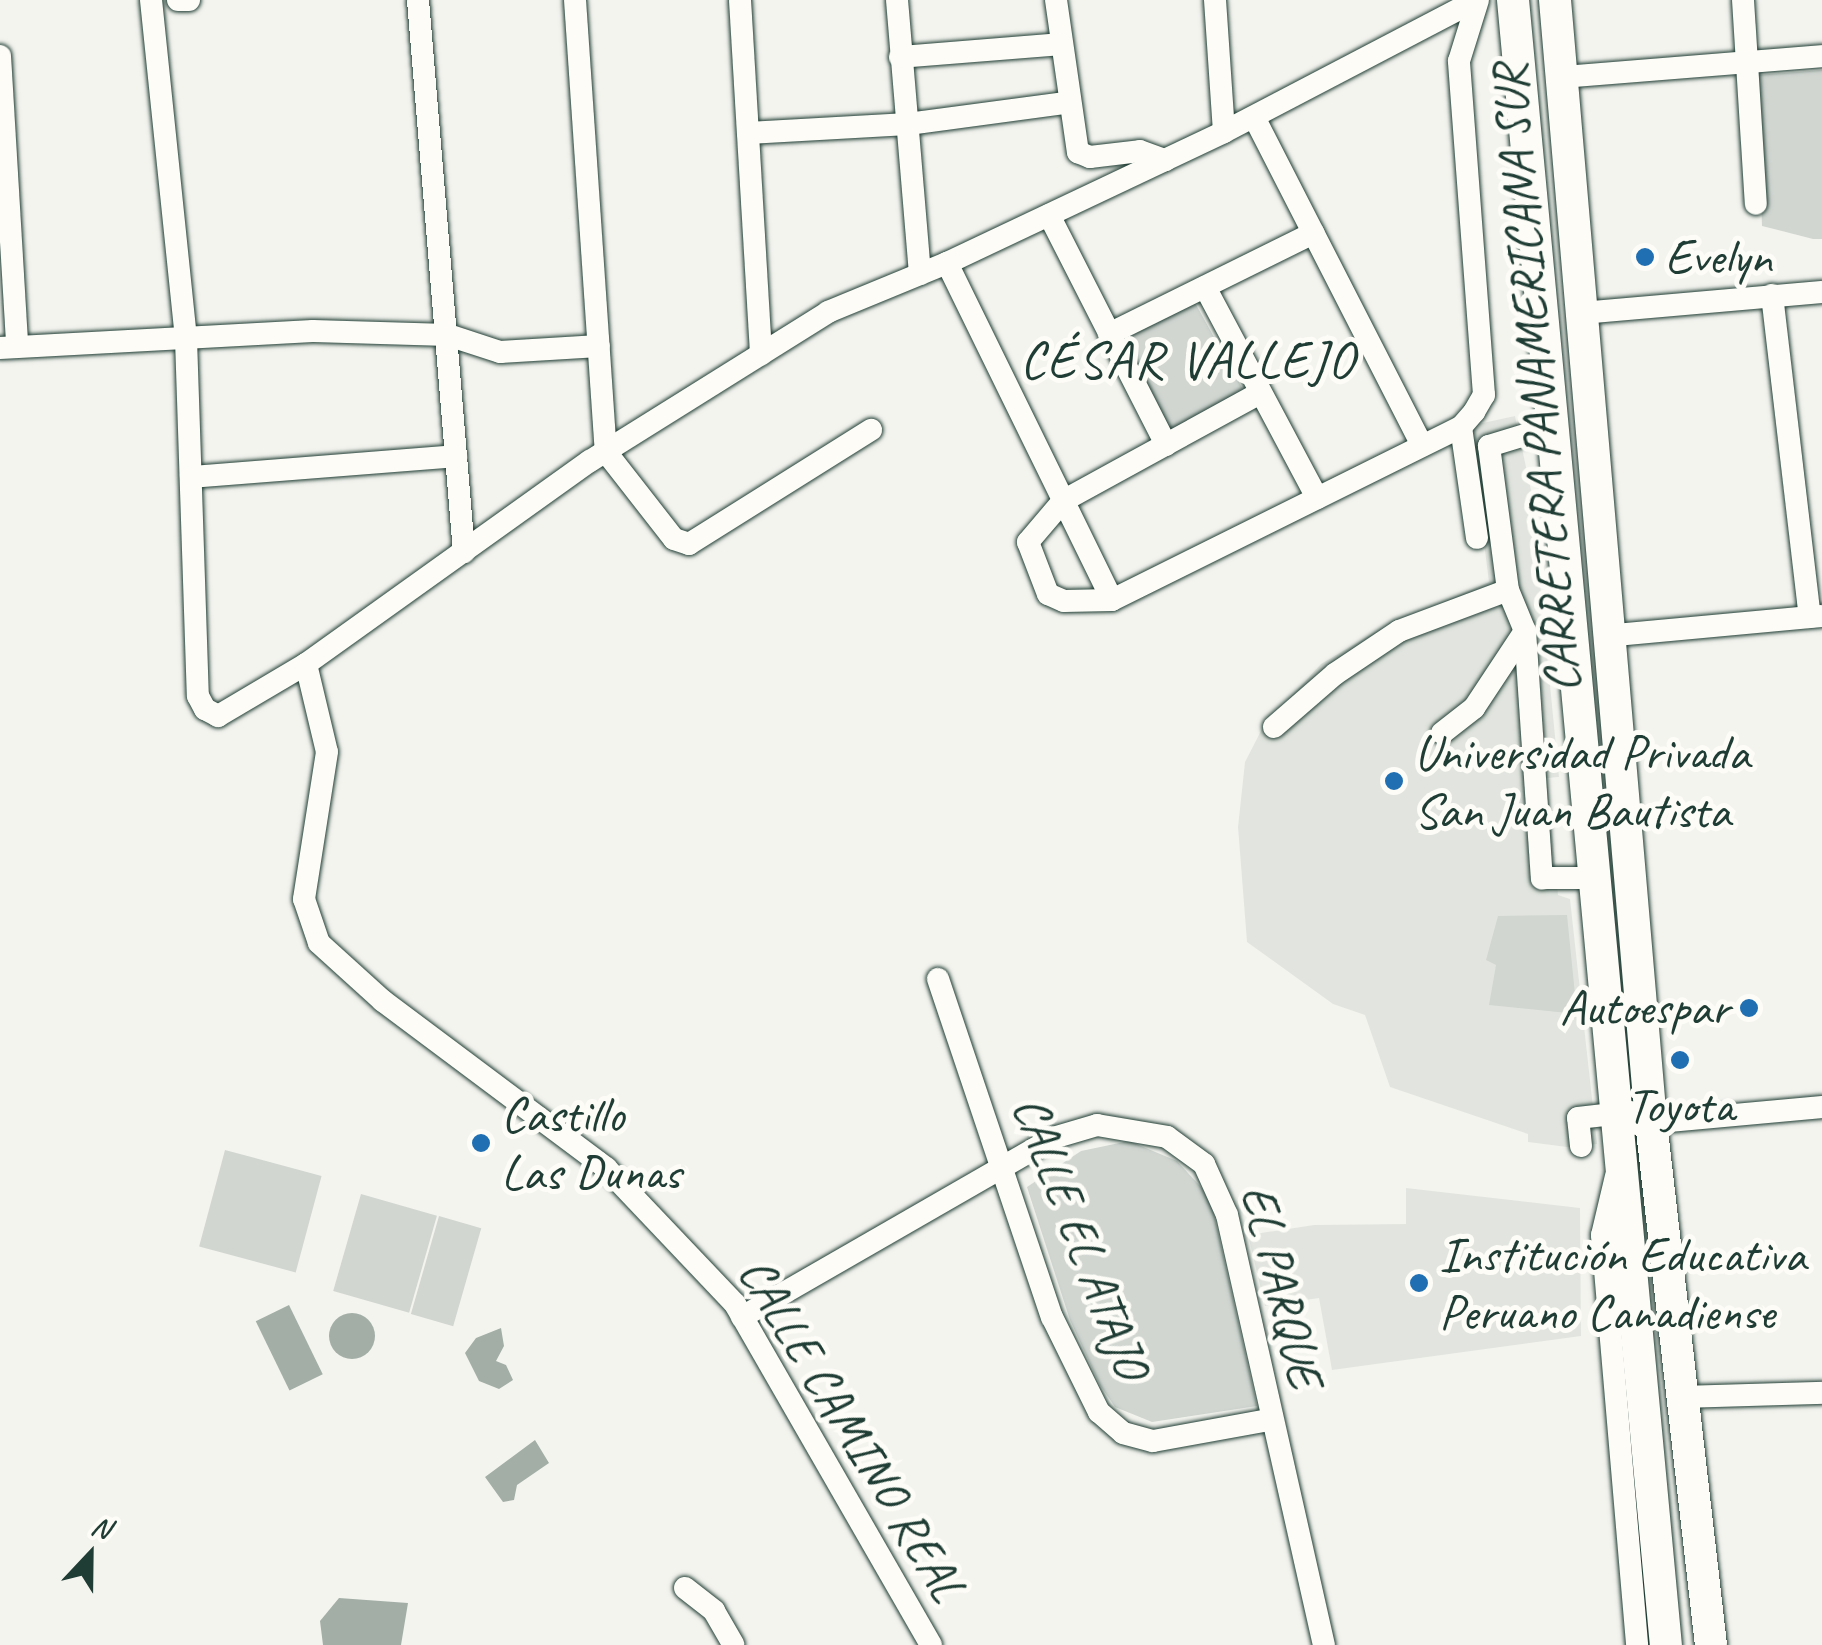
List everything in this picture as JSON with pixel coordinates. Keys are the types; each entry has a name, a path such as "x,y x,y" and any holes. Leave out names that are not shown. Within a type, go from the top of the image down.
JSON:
{"highway":[{"name":"CARRETERA PANAMERICANA SUR","path":"1513,0 1666,1645"},
{"name":"CARRETERA PANAMERICANA SUR","path":"1555,0 1606,636 1651,1116 1712,1645"}],"street":[{"path":"151,0 186,339 200,703 226,715 306,664 606,452 828,312 947,263 1224,132 1477,0"},
{"path":"178,0 189,0"},
{"path":"418,0 464,552"},
{"path":"576,0 606,452 674,538 689,544 871,430"},
{"path":"740,0 761,354"},
{"path":"897,0 920,274"},
{"path":"1056,0 1066,103 1078,152 1090,157 1140,151 1165,160"},
{"path":"1214,0 1224,132"},
{"path":"1260,393 1063,502 1028,542 1048,594 1064,601 1112,600 1461,427 1484,395 1459,61 1477,0"},
{"path":"1743,0 1756,204"},
{"path":"900,57 1060,44"},
{"path":"0,56 8,347 313,332 448,335 500,352 599,346"},
{"path":"1562,77 1822,56"},
{"path":"748,132 908,124 1066,103"},
{"path":"1254,117 1422,446"},
{"path":"1049,216 1166,445"},
{"path":"1109,334 1313,233"},
{"path":"947,263 1112,600"},
{"path":"1205,287 1317,498"},
{"path":"1582,313 1822,292"},
{"path":"1606,636 1816,616 1772,296"},
{"path":"1461,427 1477,538"},
{"path":"1550,427 1489,446 1508,590 1525,631 1542,878 1595,878"},
{"path":"191,478 456,456"},
{"path":"1274,727 1334,674 1398,632 1508,590"},
{"path":"1442,733 1474,708 1525,631"},
{"name":"CALLE CAMINO REAL","path":"306,664 327,752 304,899 310,926 383,1001 626,1186 742,1318 931,1645"},
{"name":"CALLE EL ATAJO","path":"938,980 1070,1359 1110,1423 1153,1441 1268,1420"},
{"path":"1582,1146 1578,1118 1618,1133 1651,1116 1822,1107"},
{"name":"EL PARQUE","path":"742,1318 1004,1170 1053,1138 1097,1125 1167,1137 1204,1164 1227,1216 1268,1420 1324,1645"},
{"path":"1618,1133 1602,1236 1637,1645"},
{"path":"1684,1398 1822,1393"},
{"path":"686,1588 714,1611 734,1645"}],"shaded area":[{"path":"1822,70 1822,239 1813,239 1762,226 1757,75"},
{"path":"1194,301 1243,390 1169,431 1120,342"},
{"name":"Universidad Privada San Juan Bautista","path":"1515,416 1531,490 1559,777 1547,778 1558,895 1570,899 1597,1144 1567,1147 1528,1142 1528,1134 1390,1087 1365,1015 1333,1004 1247,942 1238,827 1245,762 1263,727 1321,664 1377,631 1489,582 1469,426"},
{"path":"1567,915 1577,1014 1489,1005 1496,965 1486,960 1498,916"},
{"path":"1129,1141 1177,1161 1210,1197 1257,1406 1152,1422 1115,1407 1100,1385 1070,1320 1027,1187 1081,1151"},
{"path":"225,1150 322,1176 296,1272 199,1247"},
{"name":"Institución Educativa Peruano Canadiense","path":"1406,1188 1580,1208 1581,1336 1332,1370 1319,1298 1265,1306 1248,1235 1314,1225 1406,1224"},
{"path":"361,1194 437,1216 409,1313 333,1291"},
{"path":"439,1216 481,1228 453,1326 411,1314"},
{"path":"289,1305 323,1374 289,1390 256,1321"},
{"path":"352,1313 368,1320 375,1336 368,1352 352,1359 336,1352 329,1336 336,1320"},
{"path":"501,1328 504,1346 496,1361 506,1365 513,1380 499,1389 479,1381 465,1353 476,1338"},
{"path":"535,1440 549,1463 517,1485 514,1500 503,1502 485,1477"},
{"path":"339,1598 408,1603 401,1645 323,1645 320,1621"}],"place":[{"name":"Evelyn","path":"1645,257"},
{"name":"Universidad Privada San Juan Bautista","path":"1394,781"},
{"name":"Autoespar","path":"1749,1008"},
{"name":"Toyota","path":"1680,1060"},
{"name":"Castillo Las Dunas","path":"481,1143"},
{"name":"Institución Educativa Peruano Canadiense","path":"1419,1283"}],"district":[{"name":"CÉSAR VALLEJO","path":"1188,361"}]}
